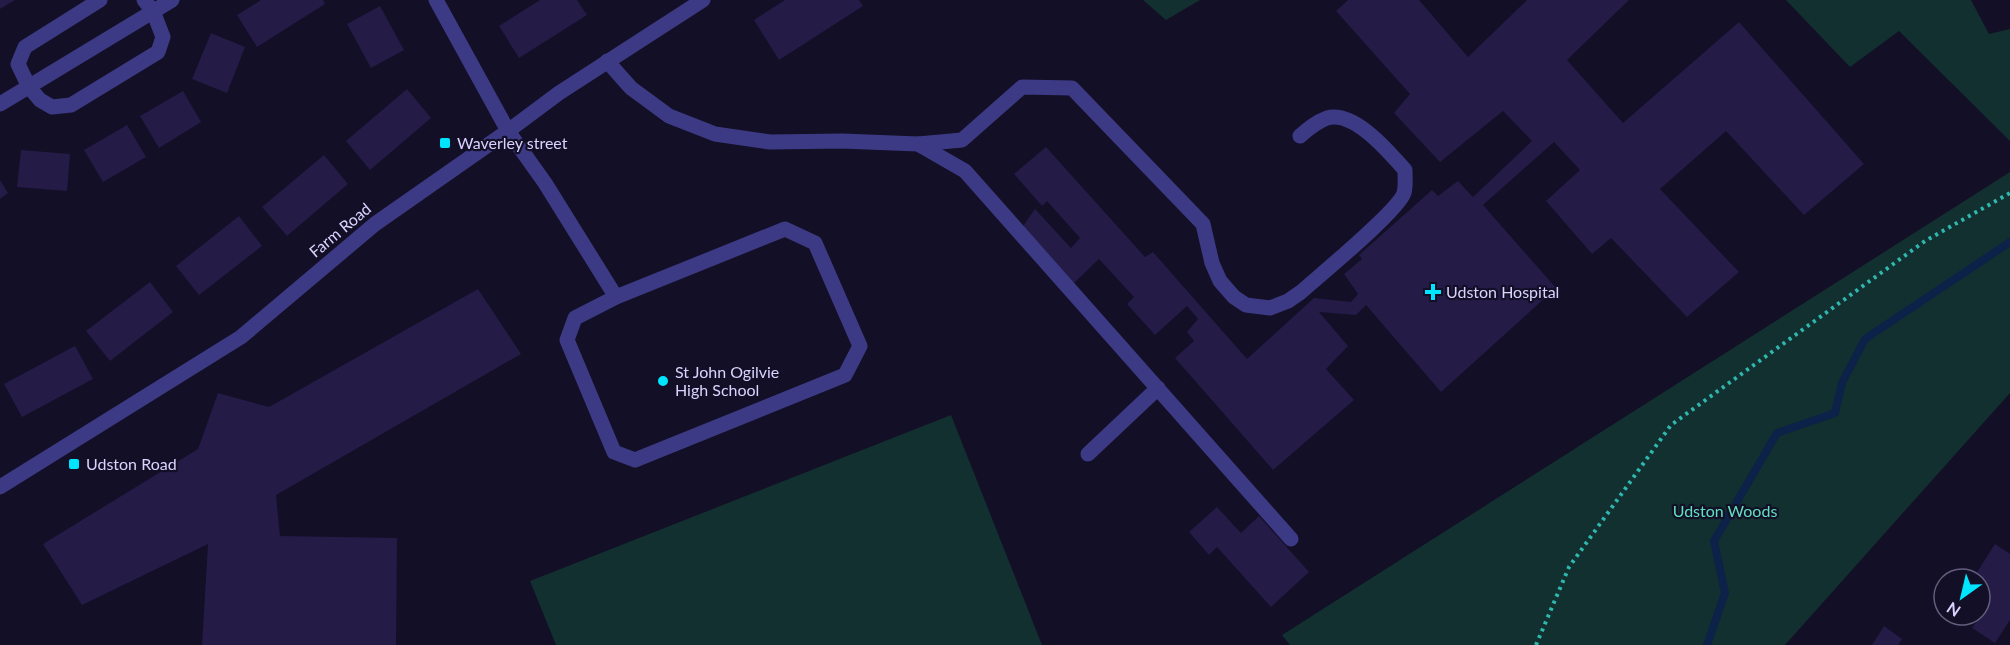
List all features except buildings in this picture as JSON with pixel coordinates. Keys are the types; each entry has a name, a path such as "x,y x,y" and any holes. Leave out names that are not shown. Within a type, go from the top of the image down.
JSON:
{"street":[{"path":"100,0 25,47 18,64 29,87 40,100 52,107 71,105 158,52 163,37 149,6"},
{"path":"0,104 149,6 172,0"},
{"path":"436,0 508,131 545,183 616,297"},
{"name":"Farm Road","path":"0,487 241,338 375,224 559,93 703,0"},
{"path":"607,61 631,88 669,116 715,134 770,142 842,141 918,144 962,140 1022,87 1072,88 1203,224 1212,263 1220,281 1234,297 1254,308 1270,308 1288,301 1301,292 1372,229 1396,205 1404,193 1405,170 1385,147 1352,121 1340,117 1329,117 1313,124 1300,136"},
{"path":"918,144 965,171 1291,539"},
{"path":"785,229 815,243 860,346 845,375 635,460 614,452 567,340 575,318 616,297 785,229"},
{"path":"1089,454 1158,388"}],"path":[{"path":"1536,645 1569,567 1671,425 1925,241 2010,193"}],"green space":[{"path":"1143,0 1200,0 1166,20"},
{"path":"1786,0 1971,0 1989,34 2010,29 2010,141 1899,31 1850,67"},
{"name":"Udston Woods","path":"2010,172 2010,393 1785,645 1290,645 1282,635"},
{"path":"951,415 1042,645 556,645 530,581"}],"waterway":[{"path":"1707,645 1725,593 1714,541 1777,433 1835,413 1842,383 1865,339 2010,242"}],"place":[{"name":"Waverley street","path":"445,143"},
{"name":"Udston Hospital","path":"1433,292"},
{"name":"St John Ogilvie High School","path":"663,381"},
{"name":"Udston Road","path":"74,464"}]}
